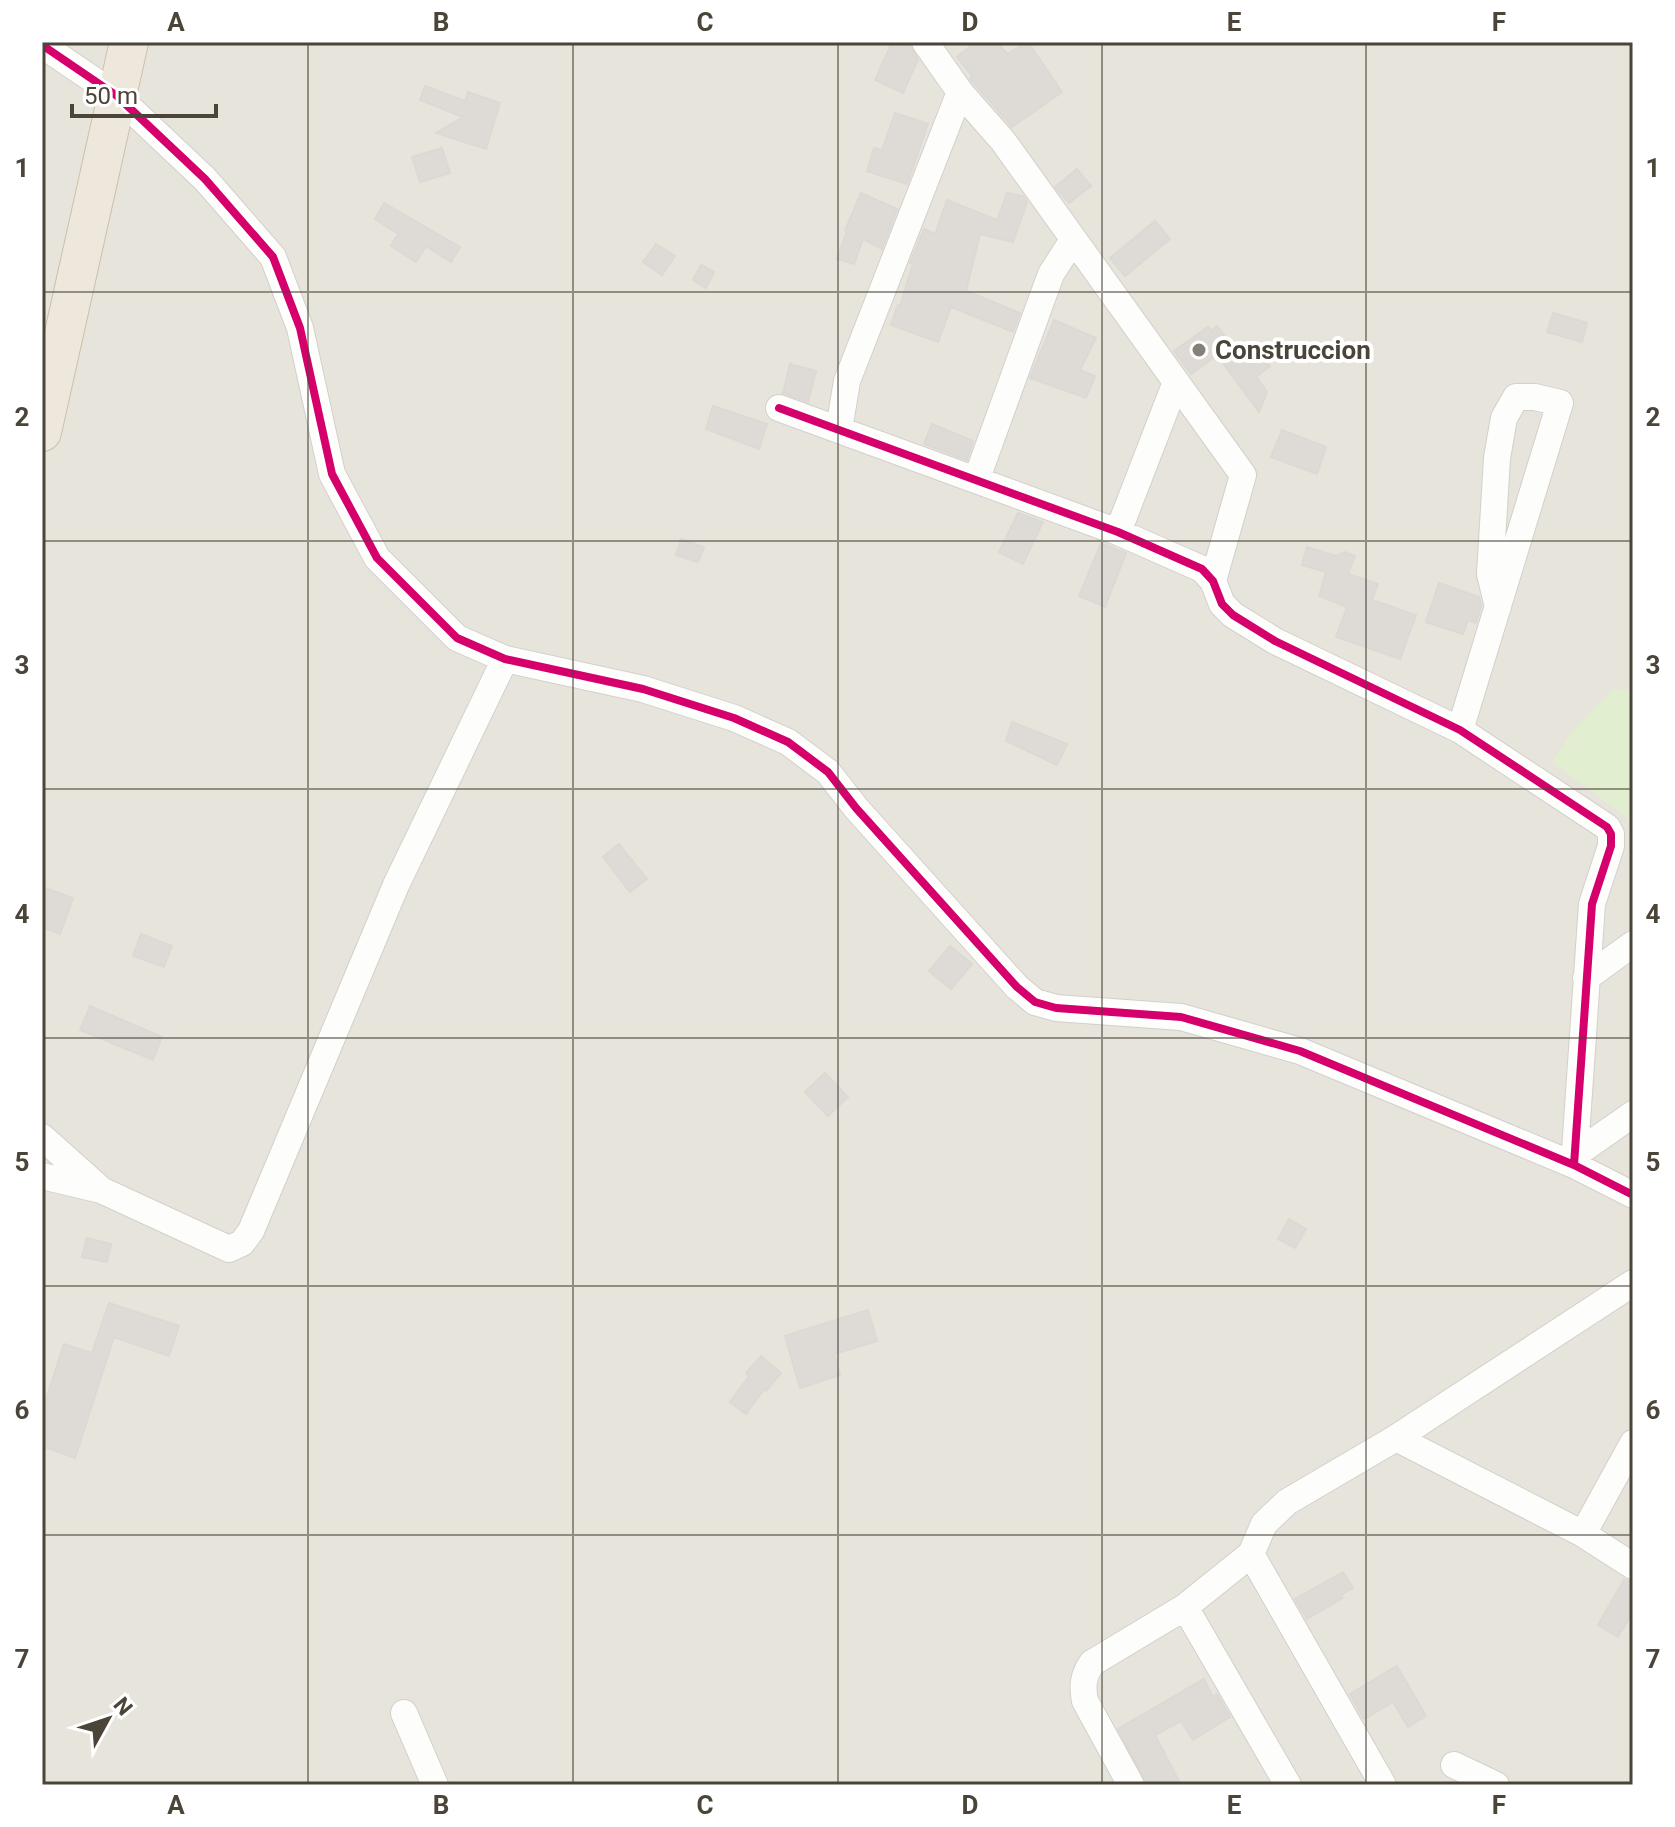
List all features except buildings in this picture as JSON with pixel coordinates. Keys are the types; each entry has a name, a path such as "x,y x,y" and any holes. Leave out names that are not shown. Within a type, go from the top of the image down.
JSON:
{"highway":[{"path":"42,432 129,42"}],"street":[{"path":"925,42 960,92 1003,141 1243,475 1213,581"},
{"path":"42,45 117,96 205,179 273,257 300,328 332,474 377,558 457,638 505,659 643,689 734,718 788,742 828,772 856,808 1007,976 1035,1002 1056,1008 1181,1017 1300,1051 1575,1159 1633,1195"},
{"path":"839,429 847,381 960,92"},
{"path":"977,478 1051,274 1073,240"},
{"path":"1118,532 1176,382"},
{"path":"1460,730 1498,607 1560,403 1535,397 1516,397 1504,418 1497,458 1490,574 1498,607"},
{"path":"779,408 977,478 1118,532 1202,569 1213,581 1222,604 1233,615 1275,641 1460,730 1607,827 1611,834 1611,846 1592,904 1575,1159"},
{"path":"42,1176 101,1190 229,1249 242,1243 251,1231 396,885 505,659"},
{"path":"1586,978 1633,944"},
{"path":"1575,1159 1633,1114"},
{"path":"42,1137 101,1190"},
{"path":"1131,1785 1085,1701 1085,1674 1092,1663 1185,1607 1251,1554 1264,1524 1276,1510 1396,1438 1633,1283"},
{"path":"1396,1438 1583,1534 1633,1566"},
{"path":"1583,1534 1633,1443"},
{"path":"1251,1554 1383,1785"},
{"path":"1185,1607 1288,1785"},
{"path":"404,1713 435,1785"},
{"path":"1454,1765 1496,1785"}],"shaded area":[{"path":"42,42 1633,42 1633,1785 42,1785"}],"green space":[{"path":"1614,689 1633,691 1633,822 1552,762 1572,732"}],"cycle path":[{"path":"42,45 117,96 205,179 273,257 300,328 332,474 377,558 457,638 505,659 643,689 734,718 788,742 828,772 856,808 1017,987 1035,1002 1056,1008 1181,1017 1300,1051 1574,1165 1633,1195"},
{"path":"779,408 1118,532 1202,569 1213,581 1222,604 1233,615 1275,641 1460,730 1607,827 1611,834 1611,846 1592,904 1574,1165"}],"place":[{"name":"Construccion","path":"1199,350"}]}
